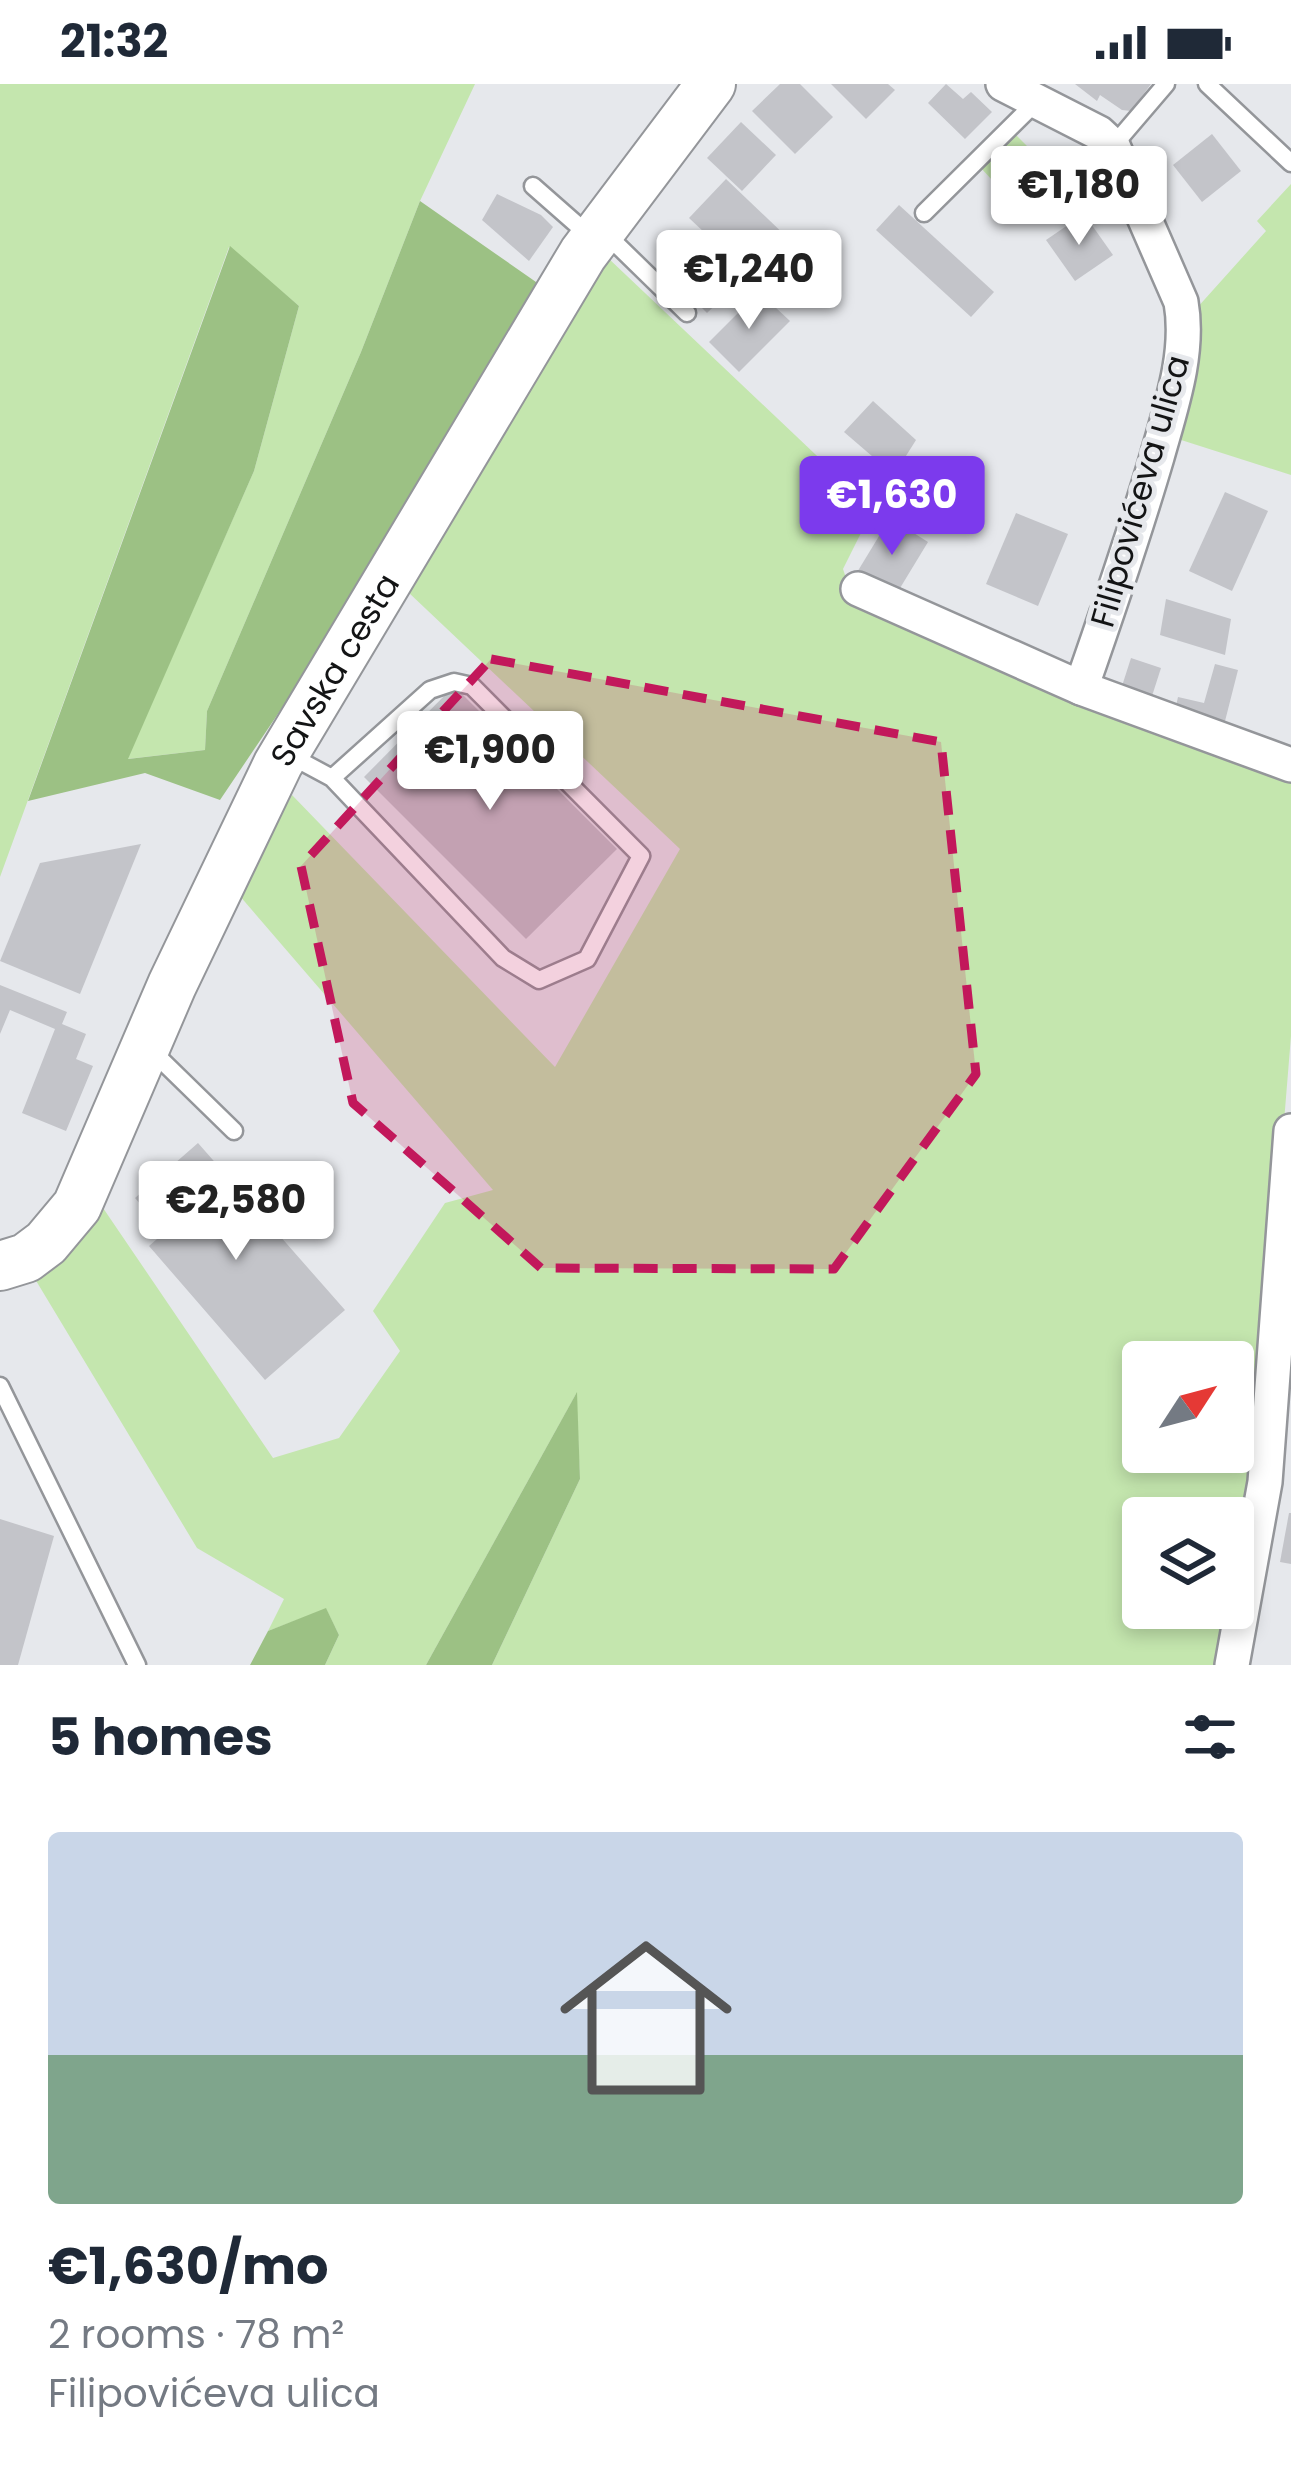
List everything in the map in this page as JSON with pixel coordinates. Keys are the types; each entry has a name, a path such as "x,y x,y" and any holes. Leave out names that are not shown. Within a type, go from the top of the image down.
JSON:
{"street":[{"name":"Savska cesta","path":"0,1266 26,1258 46,1243 77,1206 146,1045 285,752 598,235 711,84"},
{"path":"1003,84 1099,134 1112,146"},
{"name":"Filipovićeva ulica","path":"1081,688 1140,516 1186,327 1181,302 1112,146"},
{"path":"858,589 1081,688 1291,765"},
{"path":"1232,1665 1265,1482 1291,1131"}],"lane":[{"path":"1112,146 1166,84"},
{"path":"1207,84 1291,163"},
{"path":"924,213 1037,101"},
{"path":"533,186 687,313"},
{"path":"285,752 332,778 502,958 539,980 586,959 641,856 472,686 454,682 430,690 332,778"},
{"path":"146,1045 234,1131"},
{"path":"0,1386 137,1665"}],"highlighted area":[{"path":"491,659 941,742 976,1074 834,1269 541,1268 353,1103 301,866"}],"green space":[{"path":"0,84 475,84 420,201 361,352 207,711 205,750 127,759 254,471 299,306 229,247 0,877"},
{"path":"1015,134 1069,188 1029,220 980,167"},
{"path":"1291,184 1291,475 1178,439 1196,309 1266,231 1257,221"},
{"path":"420,201 542,290 288,699 220,800 145,773 28,801 230,246 299,306 254,471 128,759 205,750 207,711 361,352"},
{"path":"607,257 873,509 843,569 851,593 1093,703 1291,778 1291,1036 1256,1465 1251,1497 1122,1497 1122,1629 1230,1629 1224,1665 492,1665 580,1479 576,1394 426,1665 325,1665 339,1635 326,1609 268,1631 284,1599 197,1548 32,1274 62,1253 101,1205 273,1458 339,1438 400,1351 373,1311 445,1203 493,1190 239,895 292,795 555,1067 680,849 408,592"},
{"path":"577,1392 580,1479 492,1665 426,1665"},
{"path":"326,1608 339,1635 325,1665 250,1665 268,1631"}],"building":[{"path":"780,84 800,84 833,117 795,154 752,111"},
{"path":"831,84 888,84 895,90 866,119"},
{"path":"946,84 963,99 971,92 992,112 965,139 928,103"},
{"path":"1075,84 1151,84 1131,111 1100,95 1097,101"},
{"path":"741,122 776,155 742,191 707,158"},
{"path":"1212,134 1241,171 1202,202 1173,165"},
{"path":"726,179 812,261 776,300 689,218"},
{"path":"497,194 541,215 553,227 529,261 482,220"},
{"path":"899,205 994,292 971,317 876,230"},
{"path":"1084,214 1113,255 1075,281 1046,240"},
{"path":"716,252 743,278 707,313 681,287"},
{"path":"759,292 790,321 739,372 709,342"},
{"path":"873,401 916,440 894,475 844,432"},
{"path":"1225,492 1268,511 1232,591 1189,571"},
{"path":"1016,513 1068,534 1038,606 986,584"},
{"path":"890,518 928,542 894,598 856,574"},
{"path":"1166,599 1231,619 1225,655 1160,635"},
{"path":"1131,658 1161,668 1152,696 1122,686"},
{"path":"1215,664 1238,670 1223,729 1174,715 1178,697 1204,703"},
{"path":"454,686 617,849 526,939 364,777"},
{"path":"141,844 80,994 0,961 40,863"},
{"path":"0,985 67,1012 62,1024 86,1034 76,1059 93,1066 66,1131 22,1113 55,1029 10,1010 0,1034"},
{"path":"198,1143 345,1310 265,1380 149,1246 165,1232 135,1198"},
{"path":"1291,1513 1291,1564 1280,1562"},
{"path":"0,1519 54,1536 18,1665 0,1665"}]}
